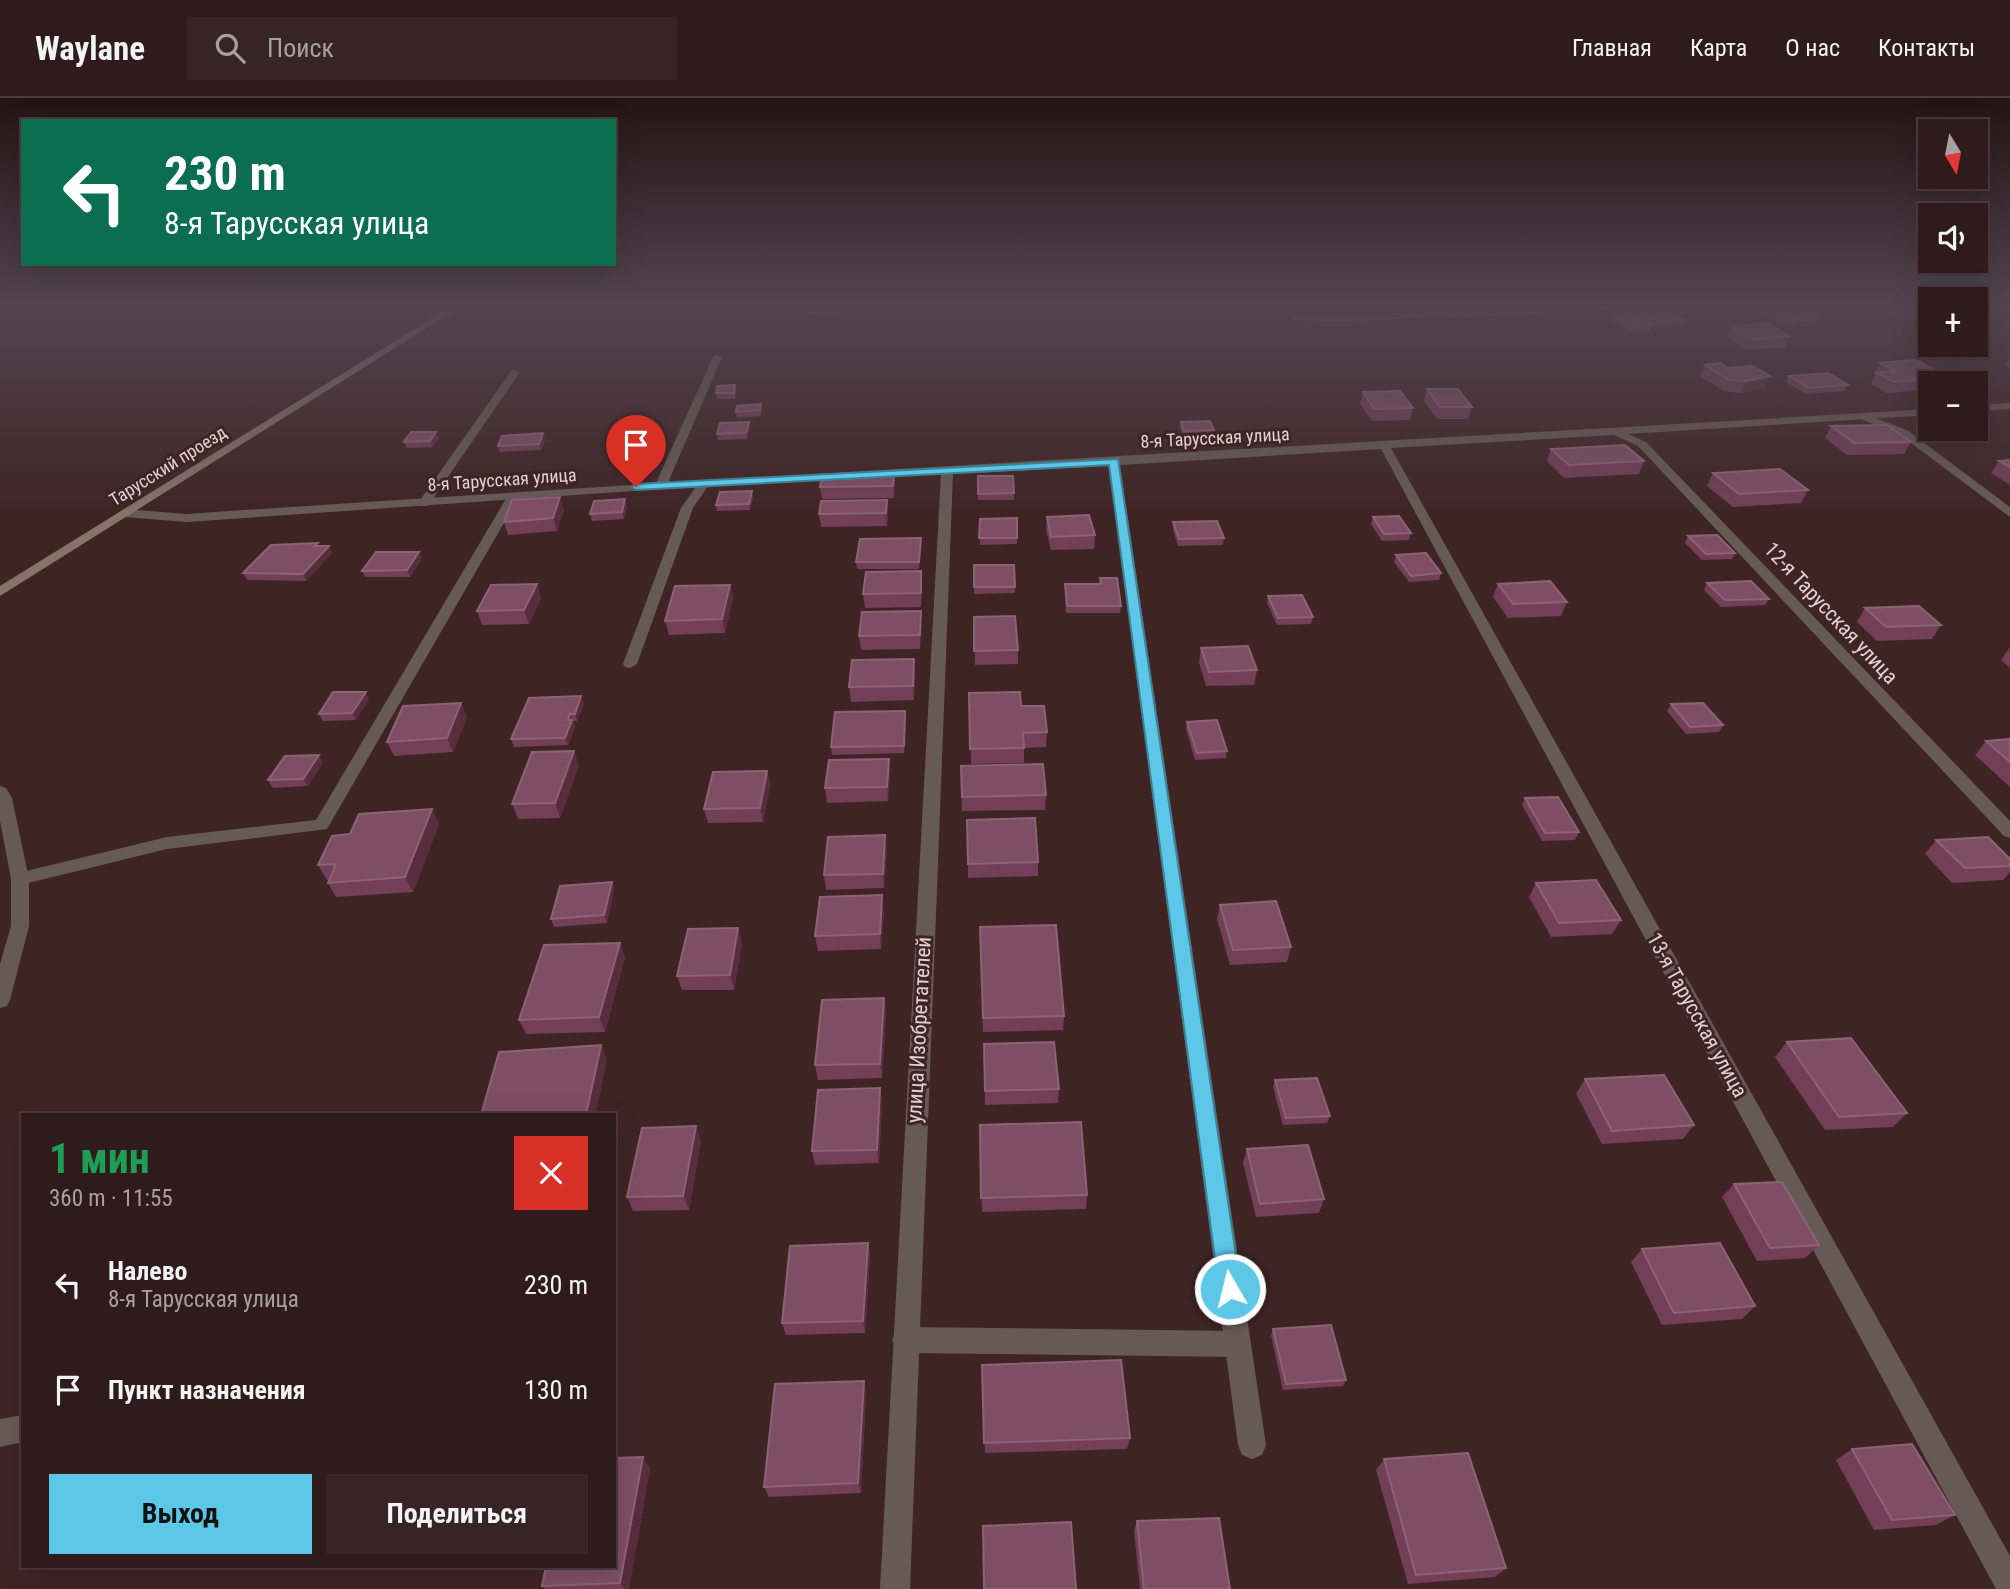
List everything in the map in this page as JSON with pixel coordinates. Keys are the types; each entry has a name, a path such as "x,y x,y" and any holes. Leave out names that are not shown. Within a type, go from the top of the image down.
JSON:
{"street":[{"name":"Тарусский проезд","path":"0,592 349,374"},
{"path":"424,503 514,374"},
{"path":"661,485 710,374"},
{"path":"1988,407 2010,406"},
{"name":"8-я Тарусская улица","path":"124,513 187,517 513,498 661,485 1384,446 1918,413"},
{"path":"1862,416 1903,432 2010,513"},
{"name":"12-я Тарусская улица","path":"1615,432 1642,444 2010,832"},
{"name":"13-я Тарусская улица","path":"1384,446 2010,1585"},
{"path":"1114,461 1252,1445"},
{"name":"улица Изобретателей","path":"895,1589 947,470"},
{"path":"630,664 687,508 704,483"},
{"path":"20,879 167,843 321,825 513,498"},
{"path":"0,792 4,798 20,879 20,926 0,1000"},
{"path":"905,1340 1238,1344"},
{"path":"0,1433 21,1428"}],"building":[{"path":"1719,374 1766,374 1770,376 1746,381 1729,380"},
{"path":"1829,374 1848,385 1809,388 1789,376"},
{"path":"1878,374 1918,374 1918,380 1894,382"},
{"path":"735,385 734,393 716,393 717,386"},
{"path":"1427,389 1458,389 1472,407 1440,407"},
{"path":"1400,391 1413,408 1374,409 1363,392"},
{"path":"761,404 760,410 736,412 737,406"},
{"path":"1210,421 1214,430 1184,431 1181,422"},
{"path":"749,422 746,433 717,434 720,423"},
{"path":"1887,425 1911,442 1854,443 1831,426"},
{"path":"411,432 436,432 430,441 404,442"},
{"path":"543,433 539,444 498,446 502,436"},
{"path":"1625,445 1644,461 1569,465 1551,449"},
{"path":"2010,460 2010,467 1999,461"},
{"path":"1780,469 1808,490 1739,494 1713,473"},
{"path":"894,475 893,486 820,487 822,476"},
{"path":"978,476 1013,476 1014,493 978,494"},
{"path":"752,491 749,504 716,505 720,492"},
{"path":"560,497 553,518 504,522 512,500"},
{"path":"625,499 622,512 590,514 594,501"},
{"path":"887,500 886,513 819,514 821,501"},
{"path":"1089,515 1095,535 1051,537 1047,517"},
{"path":"1399,516 1411,533 1384,534 1373,517"},
{"path":"1017,518 1017,538 979,538 980,519"},
{"path":"1217,521 1224,538 1179,539 1173,522"},
{"path":"1717,535 1735,553 1706,554 1688,536"},
{"path":"921,538 919,562 856,562 860,539"},
{"path":"318,543 315,546 329,546 303,574 243,573 271,545"},
{"path":"376,552 419,552 407,570 362,571"},
{"path":"1426,553 1441,573 1411,576 1396,555"},
{"path":"974,565 1014,565 1015,587 974,587"},
{"path":"921,571 921,593 863,594 866,572"},
{"path":"1100,578 1117,578 1121,606 1067,606 1065,584 1101,584"},
{"path":"1550,581 1567,602 1513,604 1498,584"},
{"path":"1751,581 1769,599 1725,600 1707,583"},
{"path":"537,584 524,610 477,611 491,585"},
{"path":"730,585 722,619 665,621 675,586"},
{"path":"1302,595 1313,617 1278,618 1268,596"},
{"path":"1919,606 1941,625 1886,627 1865,608"},
{"path":"921,611 920,635 859,636 862,612"},
{"path":"1015,616 1018,650 974,651 974,617"},
{"path":"1248,646 1257,670 1209,672 1201,648"},
{"path":"914,659 913,686 849,687 852,660"},
{"path":"333,692 366,692 352,713 319,714"},
{"path":"1020,692 1021,706 1044,706 1047,732 1023,733 1024,748 970,749 969,693"},
{"path":"581,696 575,714 570,714 568,720 572,720 565,738 511,739 529,698"},
{"path":"461,703 447,738 387,742 403,706"},
{"path":"1703,703 1723,725 1690,727 1671,704"},
{"path":"905,711 904,746 831,747 835,712"},
{"path":"1217,720 1227,751 1197,753 1187,722"},
{"path":"2010,739 2010,762 1986,741"},
{"path":"574,751 555,803 512,804 532,752"},
{"path":"319,755 303,779 268,780 285,756"},
{"path":"889,759 887,787 825,788 829,760"},
{"path":"1043,764 1046,795 962,797 961,766"},
{"path":"767,771 760,808 704,809 713,772"},
{"path":"1558,797 1579,832 1545,833 1525,798"},
{"path":"432,809 405,877 328,883 336,864 318,865 332,836 350,834 359,814"},
{"path":"1035,818 1038,862 968,864 967,820"},
{"path":"885,835 883,874 824,875 828,837"},
{"path":"1988,837 2010,859 2010,866 1965,868 1936,840"},
{"path":"1596,880 1621,920 1559,923 1536,883"},
{"path":"612,882 604,915 551,919 560,886"},
{"path":"882,895 880,934 815,936 820,897"},
{"path":"1276,901 1291,947 1233,950 1220,905"},
{"path":"1056,925 1064,1016 983,1018 980,927"},
{"path":"738,928 730,975 677,976 688,929"},
{"path":"620,943 599,1017 519,1020 544,945"},
{"path":"884,998 880,1064 815,1065 822,1000"},
{"path":"1851,1038 1907,1113 1839,1117 1787,1042"},
{"path":"1054,1042 1059,1089 985,1091 984,1044"},
{"path":"601,1045 586,1113 482,1113 499,1052"},
{"path":"1664,1075 1694,1125 1612,1131 1585,1079"},
{"path":"1317,1078 1330,1116 1286,1118 1275,1080"},
{"path":"880,1088 877,1150 812,1151 818,1090"},
{"path":"1081,1122 1087,1195 981,1198 980,1125"},
{"path":"696,1126 683,1196 627,1197 642,1128"},
{"path":"1308,1145 1324,1199 1260,1204 1247,1149"},
{"path":"1782,1182 1819,1245 1770,1248 1734,1184"},
{"path":"868,1243 863,1321 782,1323 790,1246"},
{"path":"1720,1243 1755,1306 1674,1313 1642,1249"},
{"path":"1331,1325 1346,1380 1286,1384 1273,1329"},
{"path":"1121,1360 1130,1438 984,1443 982,1365"},
{"path":"864,1381 858,1483 764,1487 775,1384"},
{"path":"1912,1444 1955,1515 1892,1520 1852,1449"},
{"path":"1468,1453 1506,1568 1416,1575 1384,1459"},
{"path":"643,1457 620,1583 542,1586 546,1568 616,1568 616,1458"},
{"path":"1219,1518 1230,1589 1144,1589 1137,1521"},
{"path":"1071,1522 1076,1589 984,1589 983,1526"}],"route":[{"path":"636,487 1114,461 1230,1289"}]}
